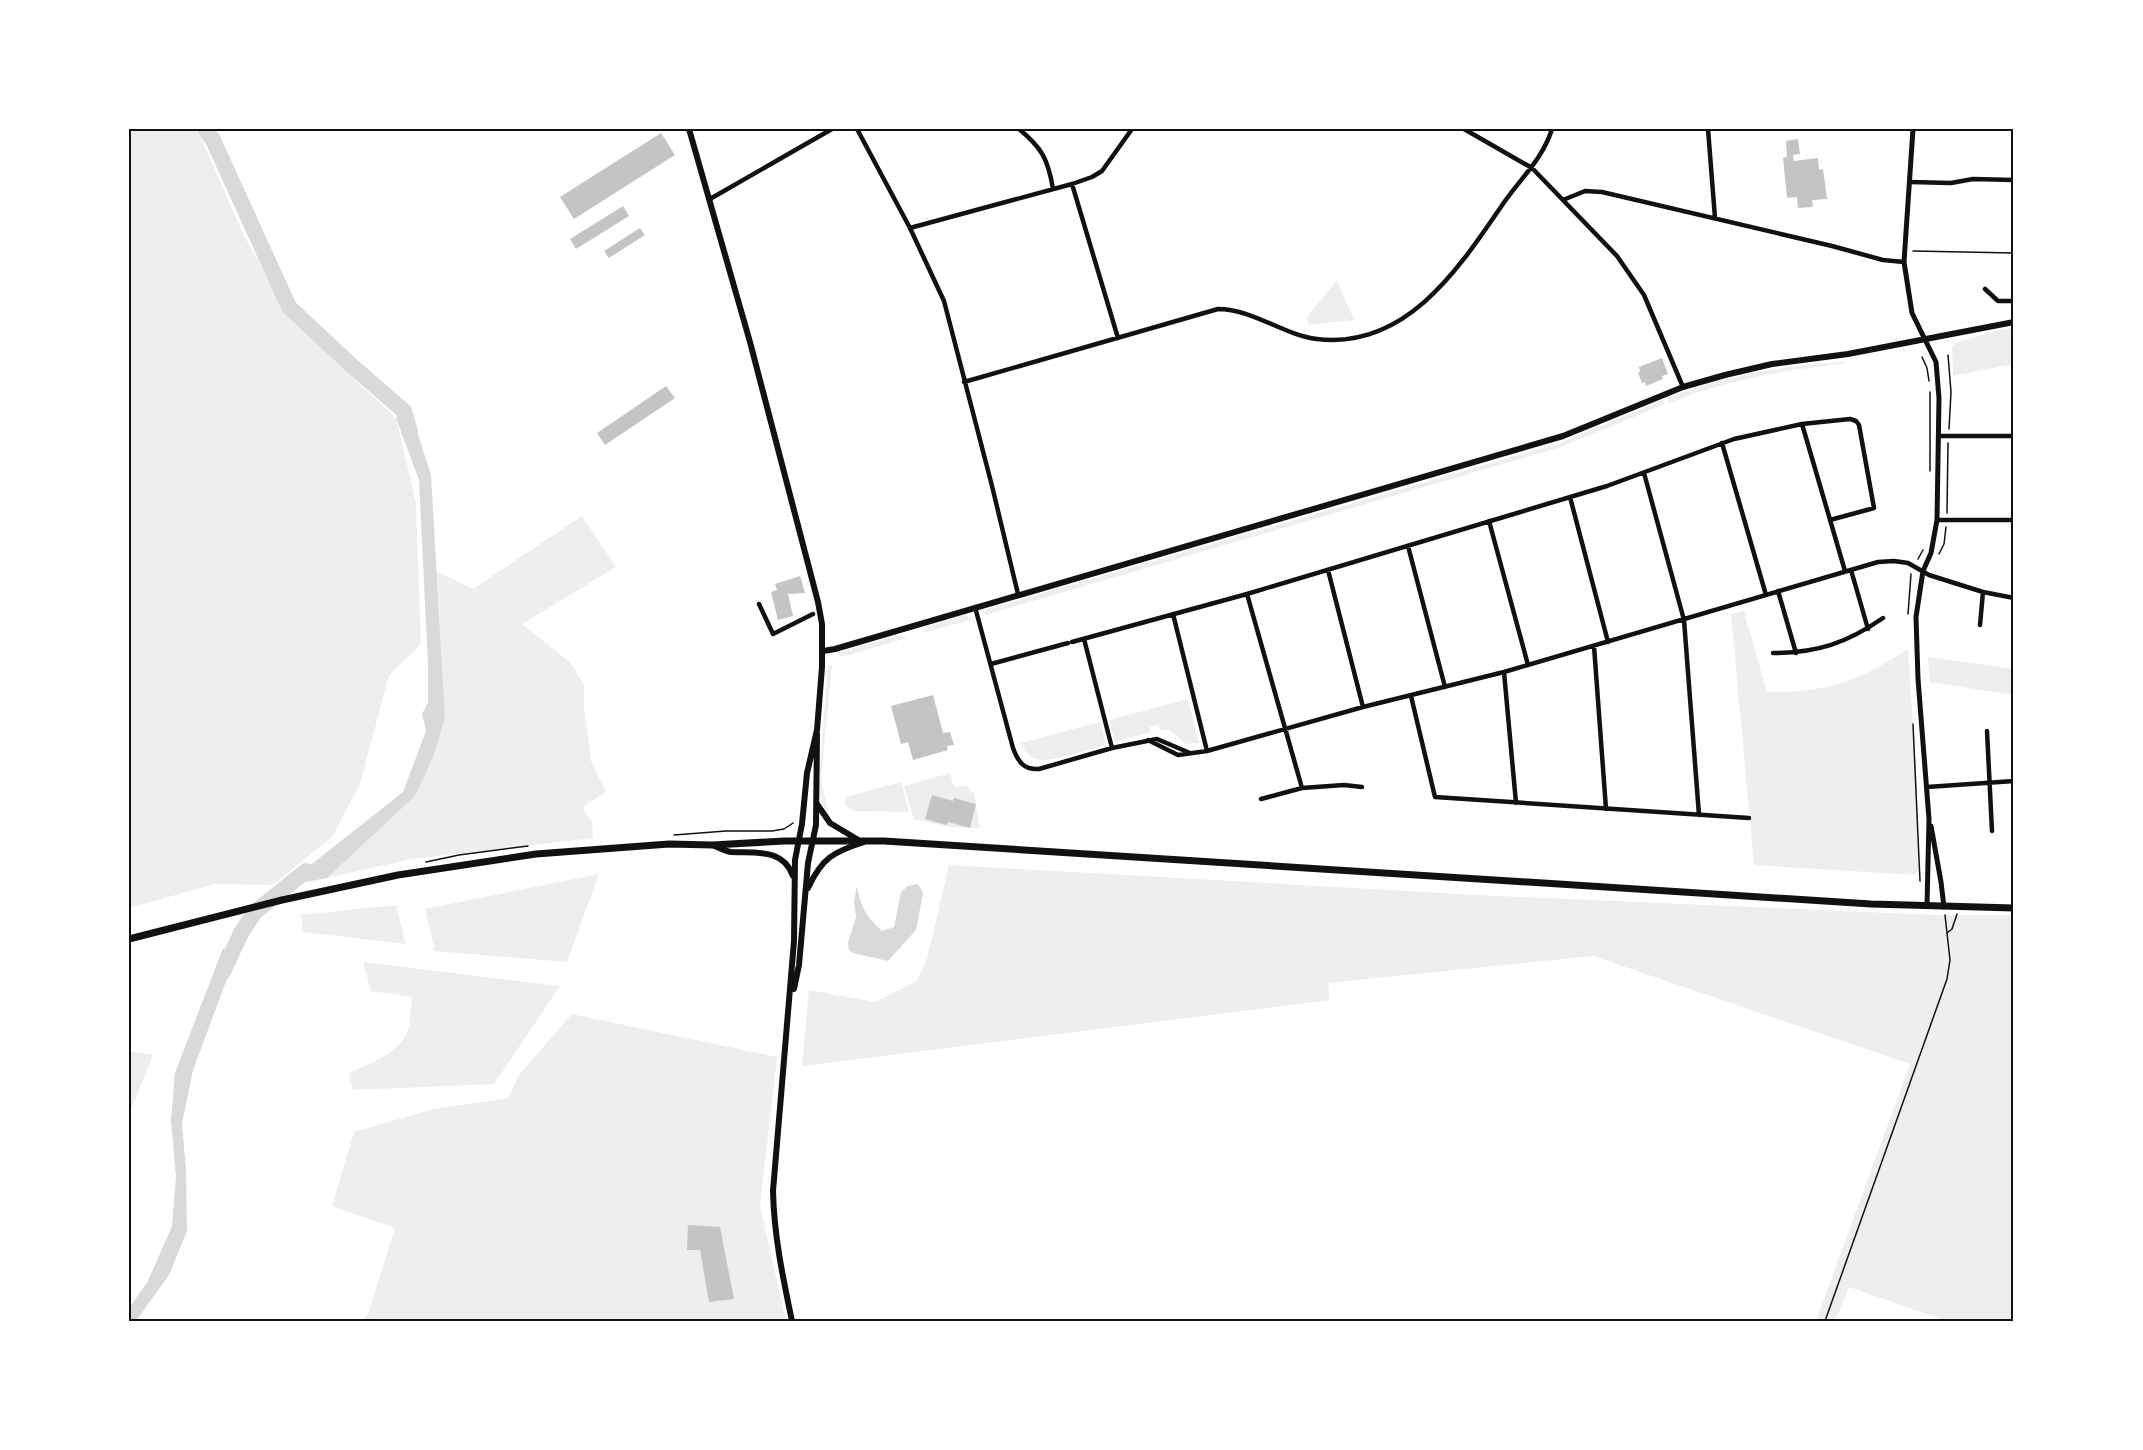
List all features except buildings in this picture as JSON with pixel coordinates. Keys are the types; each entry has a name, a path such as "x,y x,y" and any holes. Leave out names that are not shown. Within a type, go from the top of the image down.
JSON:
{"main road":[{"path":"689,129 750,342 822,624 823,651 817,730 816,825 808,863 799,965 789,1016"},
{"path":"823,651 835,650 1018,594 1563,436 1683,387 1772,364 1848,354 2014,322"},
{"path":"792,1321 777,1252 773,1191 794,941 795,860 807,773 817,730"},
{"path":"816,803 830,823 864,842"},
{"path":"129,939 282,900 398,875 536,854 669,844 713,845 799,841 884,842 1871,904 2014,908"},
{"path":"807,891 816,871 828,858 836,852 864,842"},
{"path":"713,845 729,852 769,853 782,860 790,869 795,883"}],"street":[{"path":"710,199 832,129"},
{"path":"857,129 910,228 944,301 1018,594"},
{"path":"1019,129 1035,142 1044,155 1053,189"},
{"path":"910,228 1072,184 1102,171 1132,129"},
{"path":"1464,129 1532,168 1617,256 1633,278 1652,312 1683,387"},
{"path":"964,382 1218,309 1249,315 1296,334 1317,339 1351,338 1386,327 1432,297 1451,277 1532,168 1544,149 1552,129"},
{"path":"1708,129 1715,218"},
{"path":"1913,129 1904,262 1912,313 1936,362 1939,398 1937,520 1931,553 1923,571 1916,617 1918,679 1929,819 1927,906"},
{"path":"1910,182 2014,180"},
{"path":"1072,184 1118,338"},
{"path":"1563,200 1577,193 1593,190 1883,260 1904,262"},
{"path":"1985,289 1998,301 2014,301"},
{"path":"2014,390 2014,414"},
{"path":"991,664 1247,594 1408,546 1644,473 1722,443 1802,424 1850,419 1859,425 1874,508 1830,520"},
{"path":"1802,424 1830,520 1868,629"},
{"path":"1939,436 2014,436"},
{"path":"1722,443 1766,595"},
{"path":"1644,473 1684,620 1699,815"},
{"path":"1570,497 1608,642"},
{"path":"1937,520 2014,520"},
{"path":"1489,521 1528,665"},
{"path":"1408,546 1445,687"},
{"path":"975,607 1013,748 1022,765 1030,769 1039,769 1112,748 1157,739 1192,754 1207,751 1363,707 1504,672 1878,562 1908,563 1923,571 1983,592 2014,598"},
{"path":"1328,570 1363,707"},
{"path":"1778,591 1797,653"},
{"path":"1980,625 1983,592"},
{"path":"1247,594 1302,788"},
{"path":"759,604 773,633 813,614"},
{"path":"1173,614 1207,751"},
{"path":"1773,653 1797,653 1846,641 1882,618"},
{"path":"1084,639 1112,748"},
{"path":"1594,646 1606,809"},
{"path":"1504,672 1516,803"},
{"path":"1411,696 1435,796 1749,818"},
{"path":"1987,731 1992,831"},
{"path":"1927,787 2014,780"},
{"path":"1261,800 1302,788 1344,785 1362,787"},
{"path":"1929,819 1944,907"}],"path":[{"path":"1905,250 2014,253"},
{"path":"1939,554 1944,544 1947,520 1951,392 1948,355"},
{"path":"1922,357 1927,368 1930,386 1930,472"},
{"path":"1920,556 1925,543"},
{"path":"1913,715 1919,880"},
{"path":"1825,1321 1947,979 1950,960 1944,907"},
{"path":"1947,934 1952,929 1960,907"}],"shaded area":[{"path":"129,129 195,129 244,236 280,298 335,361 396,418 416,503 421,644 389,675 360,784 332,837 273,885 215,884 129,908"},
{"path":"1337,280 1354,320 1309,325 1307,317"},
{"path":"2014,328 2014,364 1953,376 1952,347 1955,343"},
{"path":"1844,362 1844,364 1755,377 1711,388 1669,403 1667,398 1688,390 1754,373"},
{"path":"1663,400 1665,404 1561,447 985,615 984,612 1560,443"},
{"path":"410,409 431,475 445,717 434,755 415,796 327,878 284,886 403,792 426,731 422,714 428,702 428,665 419,480 396,418"},
{"path":"582,516 616,567 522,624 571,663 584,685 584,706 591,761 606,792 584,806 585,813 592,821 593,838 412,859 327,878 415,796 445,717 437,572 473,589"},
{"path":"1744,611 1767,692 1807,690 1842,683 1874,669 1908,649 1917,787 1918,870 1914,875 1754,865 1731,614"},
{"path":"965,615 973,619 923,633 927,626"},
{"path":"900,635 907,638 842,657 837,653"},
{"path":"1928,657 2014,669 2014,695 1930,682"},
{"path":"828,665 832,665 821,778 828,815 822,803 820,766"},
{"path":"1188,699 1199,743 1186,744 1170,730 1160,730 1158,724 1150,727 1151,732 1115,742 1109,720"},
{"path":"1100,722 1106,745 1073,754 1041,760 1028,755 1021,743"},
{"path":"950,773 954,788 967,785 970,793 974,792 980,828 949,827 914,819 904,786"},
{"path":"901,782 909,812 855,811 848,808 845,803 847,797"},
{"path":"949,865 1477,895 1936,915 2014,915 2014,1321 1947,1321 1849,1287 1835,1321 1816,1321 1910,1064 1593,956 1328,983 1330,1000 802,1066 809,990 875,1002 917,981 927,959"},
{"path":"599,874 567,962 435,951 425,909"},
{"path":"918,884 923,893 916,930 888,961 853,953 849,950 848,943 856,917 854,901 857,886 865,911 882,931 894,927 901,892 908,886"},
{"path":"396,905 406,944 303,932 301,915"},
{"path":"223,948 237,952 193,1070 182,1124 186,1170 187,1231 169,1275 136,1321 129,1321 129,1308 148,1281 172,1226 176,1177 171,1120 175,1073"},
{"path":"363,962 560,986 494,1084 353,1090 349,1073 366,1066 399,1045 408,1030 411,1010 412,997 371,991"},
{"path":"572,1014 777,1057 760,1206 786,1321 361,1321 368,1314 395,1228 332,1206 354,1132 433,1109 509,1098 518,1076"},
{"path":"129,1051 153,1055 129,1114"}],"waterway":[{"path":"205,129 213,140 289,307 404,411 410,432"},
{"path":"223,972 241,933 255,912 306,871"}]}
